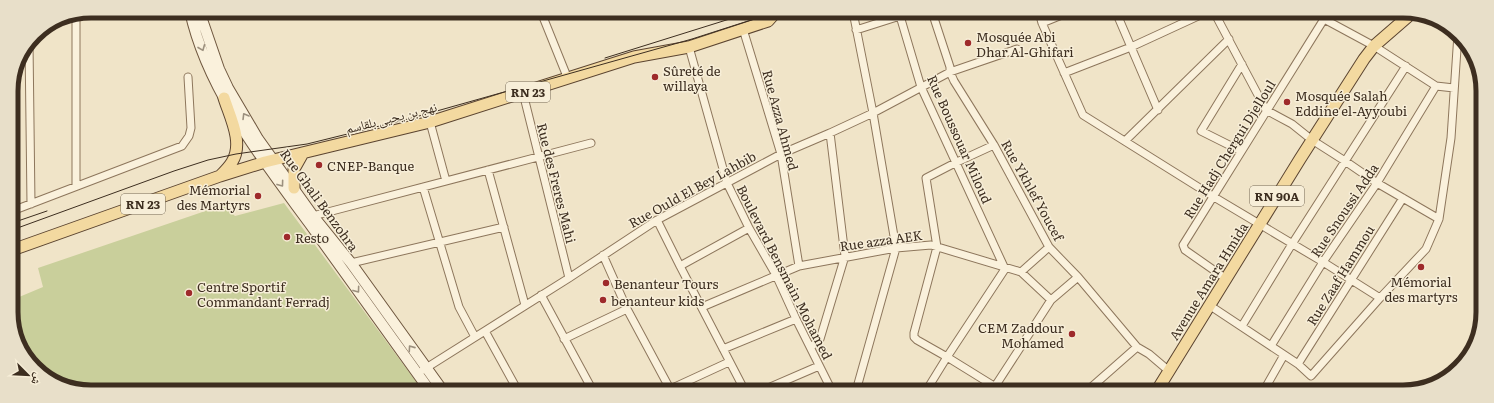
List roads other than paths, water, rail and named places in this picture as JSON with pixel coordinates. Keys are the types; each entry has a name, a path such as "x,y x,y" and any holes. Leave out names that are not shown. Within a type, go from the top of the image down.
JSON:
{"main road":[{"name":"Rue Ghali Benzohra","path":"192,18 201,46 224,98 421,370 437,385"},
{"name":"Rue Ghali Benzohra","path":"201,18 219,69 228,88 258,138 269,161 294,188 309,217 351,264 421,370 427,385"},
{"name":"نهج بن يحيى بلقاسم","path":"18,248 220,176 269,161 430,122 634,57 689,47 768,21 771,18"},
{"name":"Avenue Amara Hmida","path":"1160,385 1312,140 1374,46 1399,18"},
{"path":"220,176 232,162 237,149 236,134 224,98"},
{"path":"294,188 294,170 303,153"}],"street":[{"path":"543,18 568,79"},
{"path":"854,18 873,113 896,248 858,385"},
{"path":"856,30 894,18"},
{"name":"Rue Boussouar Miloud","path":"901,18 921,87 1005,268"},
{"name":"Rue Ykhlef Youcef","path":"934,18 950,67 950,72 994,145 1050,247 1078,277 1137,347 1149,354 1168,371"},
{"path":"1041,18 1082,115 1380,298"},
{"path":"1042,23 1054,18"},
{"path":"1119,18 1158,110"},
{"path":"1064,73 1131,47 1194,18"},
{"path":"1217,18 1266,110 1292,124 1312,140 1346,161 1377,183 1439,219"},
{"name":"Rue Hadj Chergui Djelloul","path":"1225,278 1183,248 1183,245 1214,197 1321,18"},
{"path":"1325,18 1374,46 1436,86 1454,88"},
{"path":"76,19 76,186"},
{"name":"Rue Azza Ahmed","path":"743,29 781,154 799,266"},
{"path":"1125,141 1229,39"},
{"path":"1209,305 1298,364 1311,376 1380,298 1426,249 1439,219 1451,138 1457,42"},
{"name":"Boulevard Bensmain Mohamed","path":"689,47 727,183 749,228 776,275 829,385"},
{"name":"Rue Ould El Bey Lahbib","path":"421,370 569,278 657,220 781,154 830,134 950,72 1017,49"},
{"path":"29,53 31,204"},
{"path":"1241,151 1201,131 1242,64"},
{"path":"1242,326 1292,244 1406,66"},
{"path":"18,209 178,148 185,143 191,128 188,77"},
{"name":"Rue Snoussi Adda","path":"1272,346 1323,262 1377,183 1436,86"},
{"name":"Rue des Freres Mahi","path":"523,93 569,278"},
{"path":"430,122 446,181"},
{"path":"811,347 820,339 845,256 830,134"},
{"path":"309,217 591,143"},
{"path":"987,385 947,356 917,340 914,337 914,333 937,247 925,180 926,178 957,162 994,145"},
{"path":"488,170 525,305"},
{"path":"423,187 460,307 475,337"},
{"name":"Rue Zaaf Hammou","path":"1298,364 1403,198"},
{"path":"657,220 742,385"},
{"path":"351,264 504,227"},
{"path":"680,266 749,228"},
{"name":"Rue azza AEK","path":"702,308 799,266 845,256 896,248 931,245 1021,272"},
{"path":"1050,247 1021,272 1051,300"},
{"path":"603,255 627,309 665,385"},
{"path":"930,385 1005,268"},
{"path":"996,385 1051,300 1078,277"},
{"path":"541,295 590,385"},
{"path":"564,339 627,309"},
{"path":"722,349 796,319"},
{"path":"485,330 515,385"},
{"path":"1095,385 1137,347"},
{"path":"1267,385 1284,355"},
{"path":"679,385 729,362"},
{"path":"775,385 819,366"}],"tram line":[{"path":"605,58 733,18"},
{"path":"18,228 208,160 236,154 307,144 412,118 692,39 757,18"},
{"path":"18,221 47,211"}],"place":[{"name":"Mosquée Abi Dhar Al-Ghifari","path":"968,43"},
{"name":"Sûreté de willaya","path":"655,77"},
{"name":"Mosquée Salah Eddine el-Ayyoubi","path":"1287,102"},
{"name":"CNEP-Banque","path":"319,165"},
{"name":"Mémorial des Martyrs","path":"258,196"},
{"name":"Resto","path":"287,237"},
{"name":"Mémorial des martyrs","path":"1421,267"},
{"name":"Benanteur Tours","path":"606,283"},
{"name":"Centre Sportif Commandant Ferradj","path":"189,293"},
{"name":"benanteur kids","path":"603,300"},
{"name":"CEM Zaddour Mohamed","path":"1072,334"}]}
